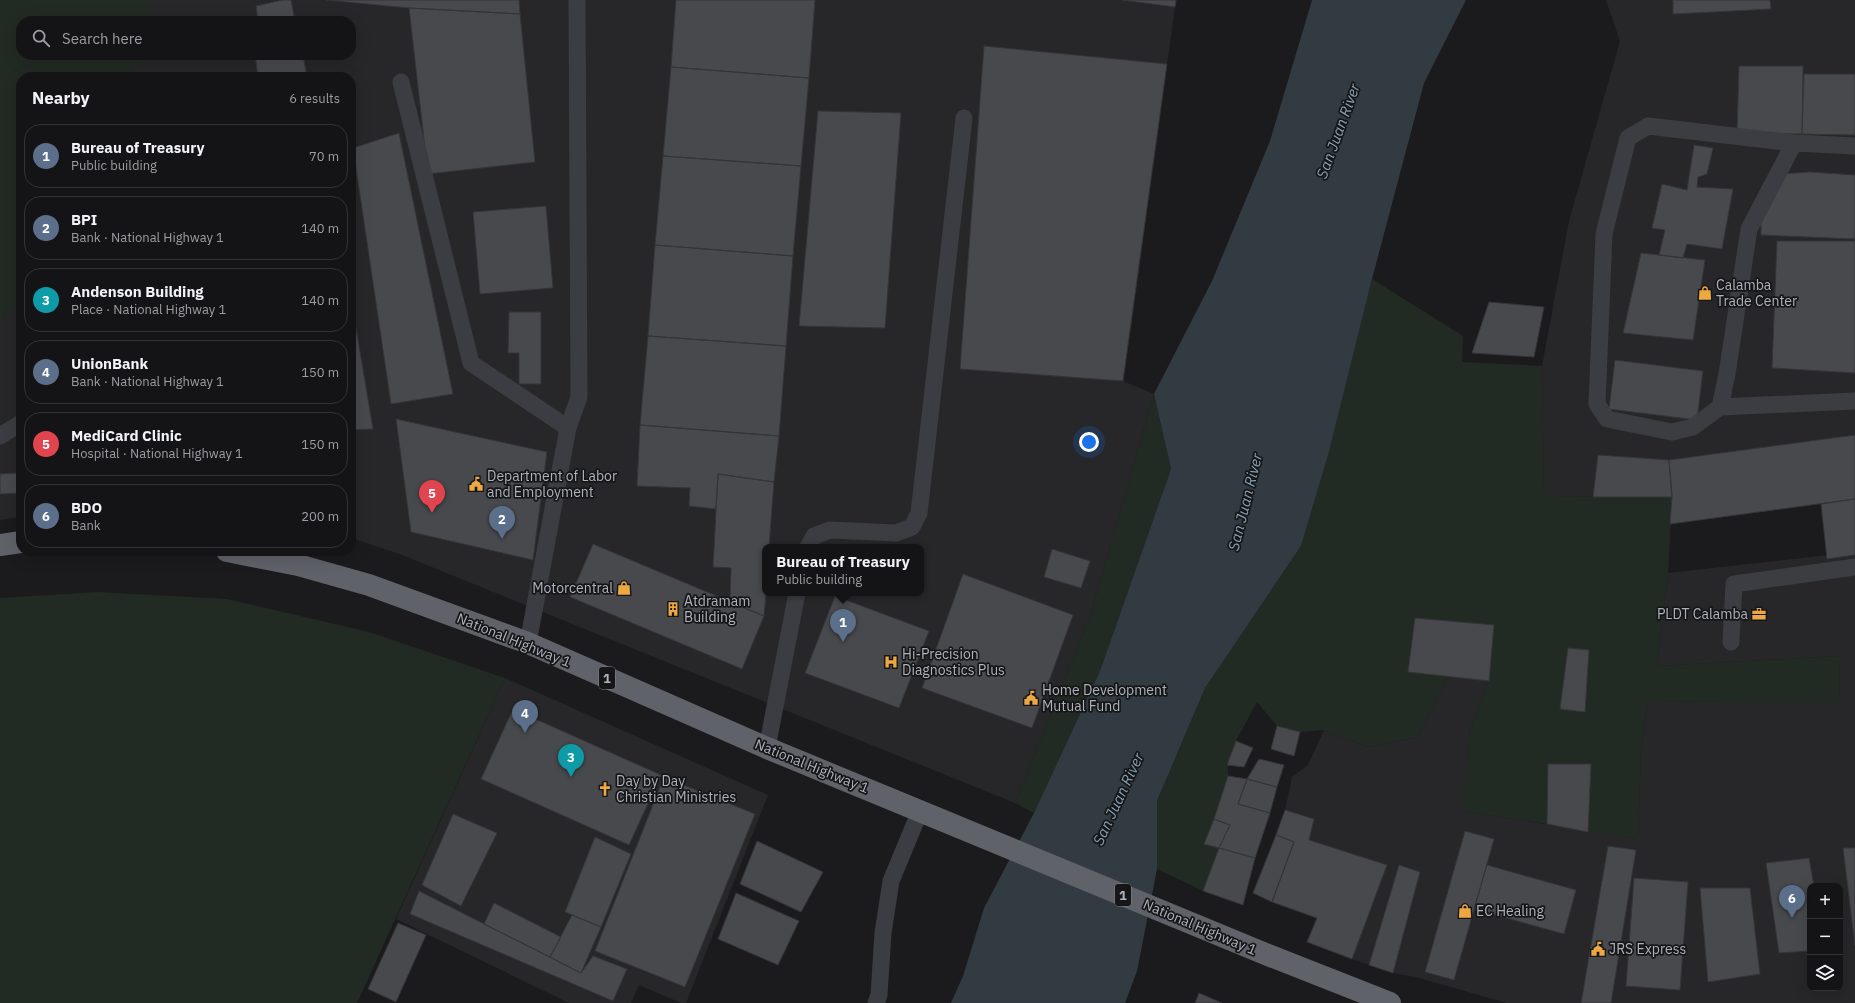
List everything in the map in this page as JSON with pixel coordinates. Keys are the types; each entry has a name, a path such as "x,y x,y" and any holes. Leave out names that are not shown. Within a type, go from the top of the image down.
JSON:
{"highway":[{"path":"0,545 16,543"},
{"name":"National Highway 1","path":"252,556 298,565 369,585 528,643 767,748 1268,955 1390,1003"}],"lane":[{"path":"528,643 568,428 579,397 577,0"},
{"path":"401,82 470,363 568,428"},
{"path":"810,544 814,536 830,530 896,533 912,527 919,513 964,118"},
{"path":"1855,146 1794,143 1648,126 1628,138 1604,234 1596,404 1607,419 1672,432 1693,428 1720,407 1855,401"},
{"path":"1720,407 1727,374 1749,228 1794,143"},
{"path":"0,436 16,426"},
{"path":"1731,642 1734,584 1855,567"},
{"path":"767,748 795,596"},
{"path":"876,1003 879,995 883,934 891,881 920,811"}],"shaded area":[{"path":"0,0 1176,0 1123,381 1154,394 1091,613 1015,803 402,555 356,540 356,72 16,72 16,518 0,520"},
{"path":"0,0 151,0 152,16 16,16 16,60 149,60 123,72 16,72 16,310 6,311 0,321"},
{"name":"Calamba Trade Center","path":"1606,0 1855,0 1855,499 1670,524 1672,497 1544,496 1542,366 1569,221 1620,41"},
{"path":"1372,279 1463,336 1462,362 1542,366 1544,496 1672,497 1668,573 1657,666 1840,656 1839,703 1648,701 1641,748 1638,839 1588,832 1590,764 1548,765 1547,824 1462,811 1470,730 1489,681 1494,626 1416,618 1408,672 1449,676 1418,737 1368,747 1324,730 1300,732 1277,726 1257,702 1236,741 1228,765 1228,776 1214,819 1204,843 1219,848 1203,891 1157,869 1157,801 1205,688 1301,546 1329,452"},
{"path":"1154,394 1171,469 1100,671 1034,813 1015,803 1091,613"},
{"path":"1855,552 1855,1003 1507,1003 1419,978 1393,973 1352,959 1386,865 1309,840 1314,819 1285,810 1292,777 1308,765 1324,730 1368,747 1418,737 1449,676 1489,681 1470,730 1463,811 1638,839 1641,748 1648,701 1839,702 1840,656 1657,666 1668,573"},
{"path":"97,592 227,599 369,632 505,678 357,1003 0,1003 0,598"},
{"path":"505,678 768,795 686,1003 681,1003 639,985 631,1003 569,1003 396,919"}],"water":[{"name":"San Juan River","path":"1312,0 1466,0 1424,83 1372,279 1329,452 1301,546 1205,688 1157,801 1157,869 1137,971 1125,1003 951,1003 963,976 984,908 1034,813 1100,671 1171,469 1154,394 1212,281 1270,141"}],"building":[{"path":"283,0 291,0 294,16 257,16 256,6"},
{"path":"326,0 519,0 520,14 409,8"},
{"path":"676,0 815,0 809,78 671,67"},
{"path":"1122,0 1176,0 1175,7"},
{"path":"1673,0 1770,0 1771,9 1673,14"},
{"path":"409,8 520,14 535,162 428,174"},
{"path":"984,46 1167,64 1123,381 960,369"},
{"path":"256,60 304,60 306,72 257,72"},
{"path":"1739,66 1803,66 1802,134 1737,133"},
{"path":"671,67 809,78 801,166 663,156"},
{"path":"1804,74 1855,74 1855,135 1802,134"},
{"path":"818,111 901,113 885,328 799,326"},
{"path":"399,133 453,394 391,404 356,168 356,147"},
{"path":"1694,145 1713,148 1707,174 1698,177 1697,187 1733,189 1722,249 1687,244 1683,258 1659,255 1665,230 1652,228 1662,184 1687,190"},
{"path":"663,156 801,166 793,256 655,245"},
{"path":"1810,172 1855,175 1855,239 1761,235 1761,217 1779,174"},
{"path":"546,206 553,288 480,294 473,212"},
{"path":"1777,241 1855,241 1855,373 1772,368"},
{"path":"655,245 793,256 786,346 648,336"},
{"path":"1641,253 1705,260 1693,340 1623,333"},
{"path":"1489,302 1544,307 1534,357 1472,353"},
{"path":"509,312 541,312 541,384 519,384 519,353 508,353"},
{"path":"356,328 373,429 356,430"},
{"path":"648,336 786,346 779,436 640,425"},
{"path":"1615,360 1703,371 1697,420 1609,409"},
{"path":"396,419 547,452 533,560 411,532"},
{"path":"640,425 779,436 774,482 718,474 716,509 689,506 690,488 637,486"},
{"path":"1855,435 1855,499 1670,524 1672,497 1669,460"},
{"path":"1598,455 1669,460 1672,497 1593,497"},
{"path":"16,473 16,493 0,494 0,474"},
{"path":"718,474 774,482 769,544 762,544 762,596 766,596 764,616 730,602 731,568 713,567"},
{"path":"1855,499 1855,555 1827,559 1821,504"},
{"name":"Atdramam Building","path":"593,544 764,616 742,669 570,597"},
{"path":"1052,549 1090,561 1081,588 1044,577"},
{"path":"963,574 1073,615 1032,728 922,688"},
{"path":"835,596 929,631 899,708 805,673"},
{"path":"1415,618 1494,625 1489,681 1408,672"},
{"path":"1568,648 1589,650 1585,712 1560,709"},
{"path":"513,709 661,775 629,845 481,779"},
{"path":"1277,726 1300,732 1294,756 1271,749"},
{"path":"1236,741 1253,748 1244,767 1227,765"},
{"path":"1259,759 1284,765 1277,787 1247,779"},
{"path":"1548,764 1591,764 1588,832 1547,824"},
{"path":"1228,776 1247,779 1238,804 1270,813 1255,858 1219,848 1230,825 1214,819"},
{"path":"664,777 755,814 685,987 595,951"},
{"path":"1247,779 1277,787 1270,813 1238,804"},
{"path":"1285,810 1314,819 1309,840 1387,865 1352,959 1307,942 1317,918 1272,902 1294,842 1276,835"},
{"path":"453,814 497,833 461,906 422,885"},
{"path":"1214,819 1230,825 1219,848 1204,844"},
{"path":"1465,831 1494,839 1454,980 1425,972"},
{"path":"1276,835 1294,842 1272,902 1253,893"},
{"path":"595,837 631,854 601,927 565,912"},
{"path":"757,841 823,872 801,912 740,884"},
{"path":"1608,846 1636,850 1611,1003 1581,1003"},
{"path":"1219,848 1255,858 1243,905 1203,891"},
{"path":"1843,848 1855,848 1855,946"},
{"path":"1809,858 1813,883 1807,883 1807,951 1779,953 1766,863"},
{"path":"1399,865 1420,872 1393,973 1369,965"},
{"path":"1487,865 1576,890 1564,934 1474,909"},
{"path":"1634,878 1688,882 1680,990 1626,986"},
{"path":"1700,888 1750,888 1760,974 1708,982"},
{"path":"419,891 581,973 593,956 627,969 613,1001 410,914"},
{"path":"736,893 799,921 778,965 718,939"},
{"path":"494,903 561,937 550,957 484,924"},
{"path":"572,915 601,927 581,973 550,957"},
{"path":"398,923 426,935 396,1002 368,989"},
{"path":"1199,993 1222,1003 1195,1003"}],"place":[{"name":"Calamba Trade Center","path":"1705,293"},
{"name":"Department of Labor and Employment","path":"476,484"},
{"name":"MediCard Clinic","path":"432,513"},
{"name":"BPI","path":"502,539"},
{"name":"Motorcentral","path":"624,588"},
{"name":"Atdramam Building","path":"673,609"},
{"name":"PLDT Calamba","path":"1759,614"},
{"name":"Bureau of Treasury","path":"843,642"},
{"name":"Hi-Precision Diagnostics Plus","path":"891,662"},
{"name":"Home Development Mutual Fund","path":"1031,698"},
{"name":"UnionBank","path":"525,733"},
{"name":"Andenson Building","path":"571,777"},
{"name":"Day by Day Christian Ministries","path":"605,789"},
{"name":"EC Healing","path":"1465,911"},
{"name":"BDO","path":"1792,918"},
{"name":"JRS Express","path":"1598,949"}]}
